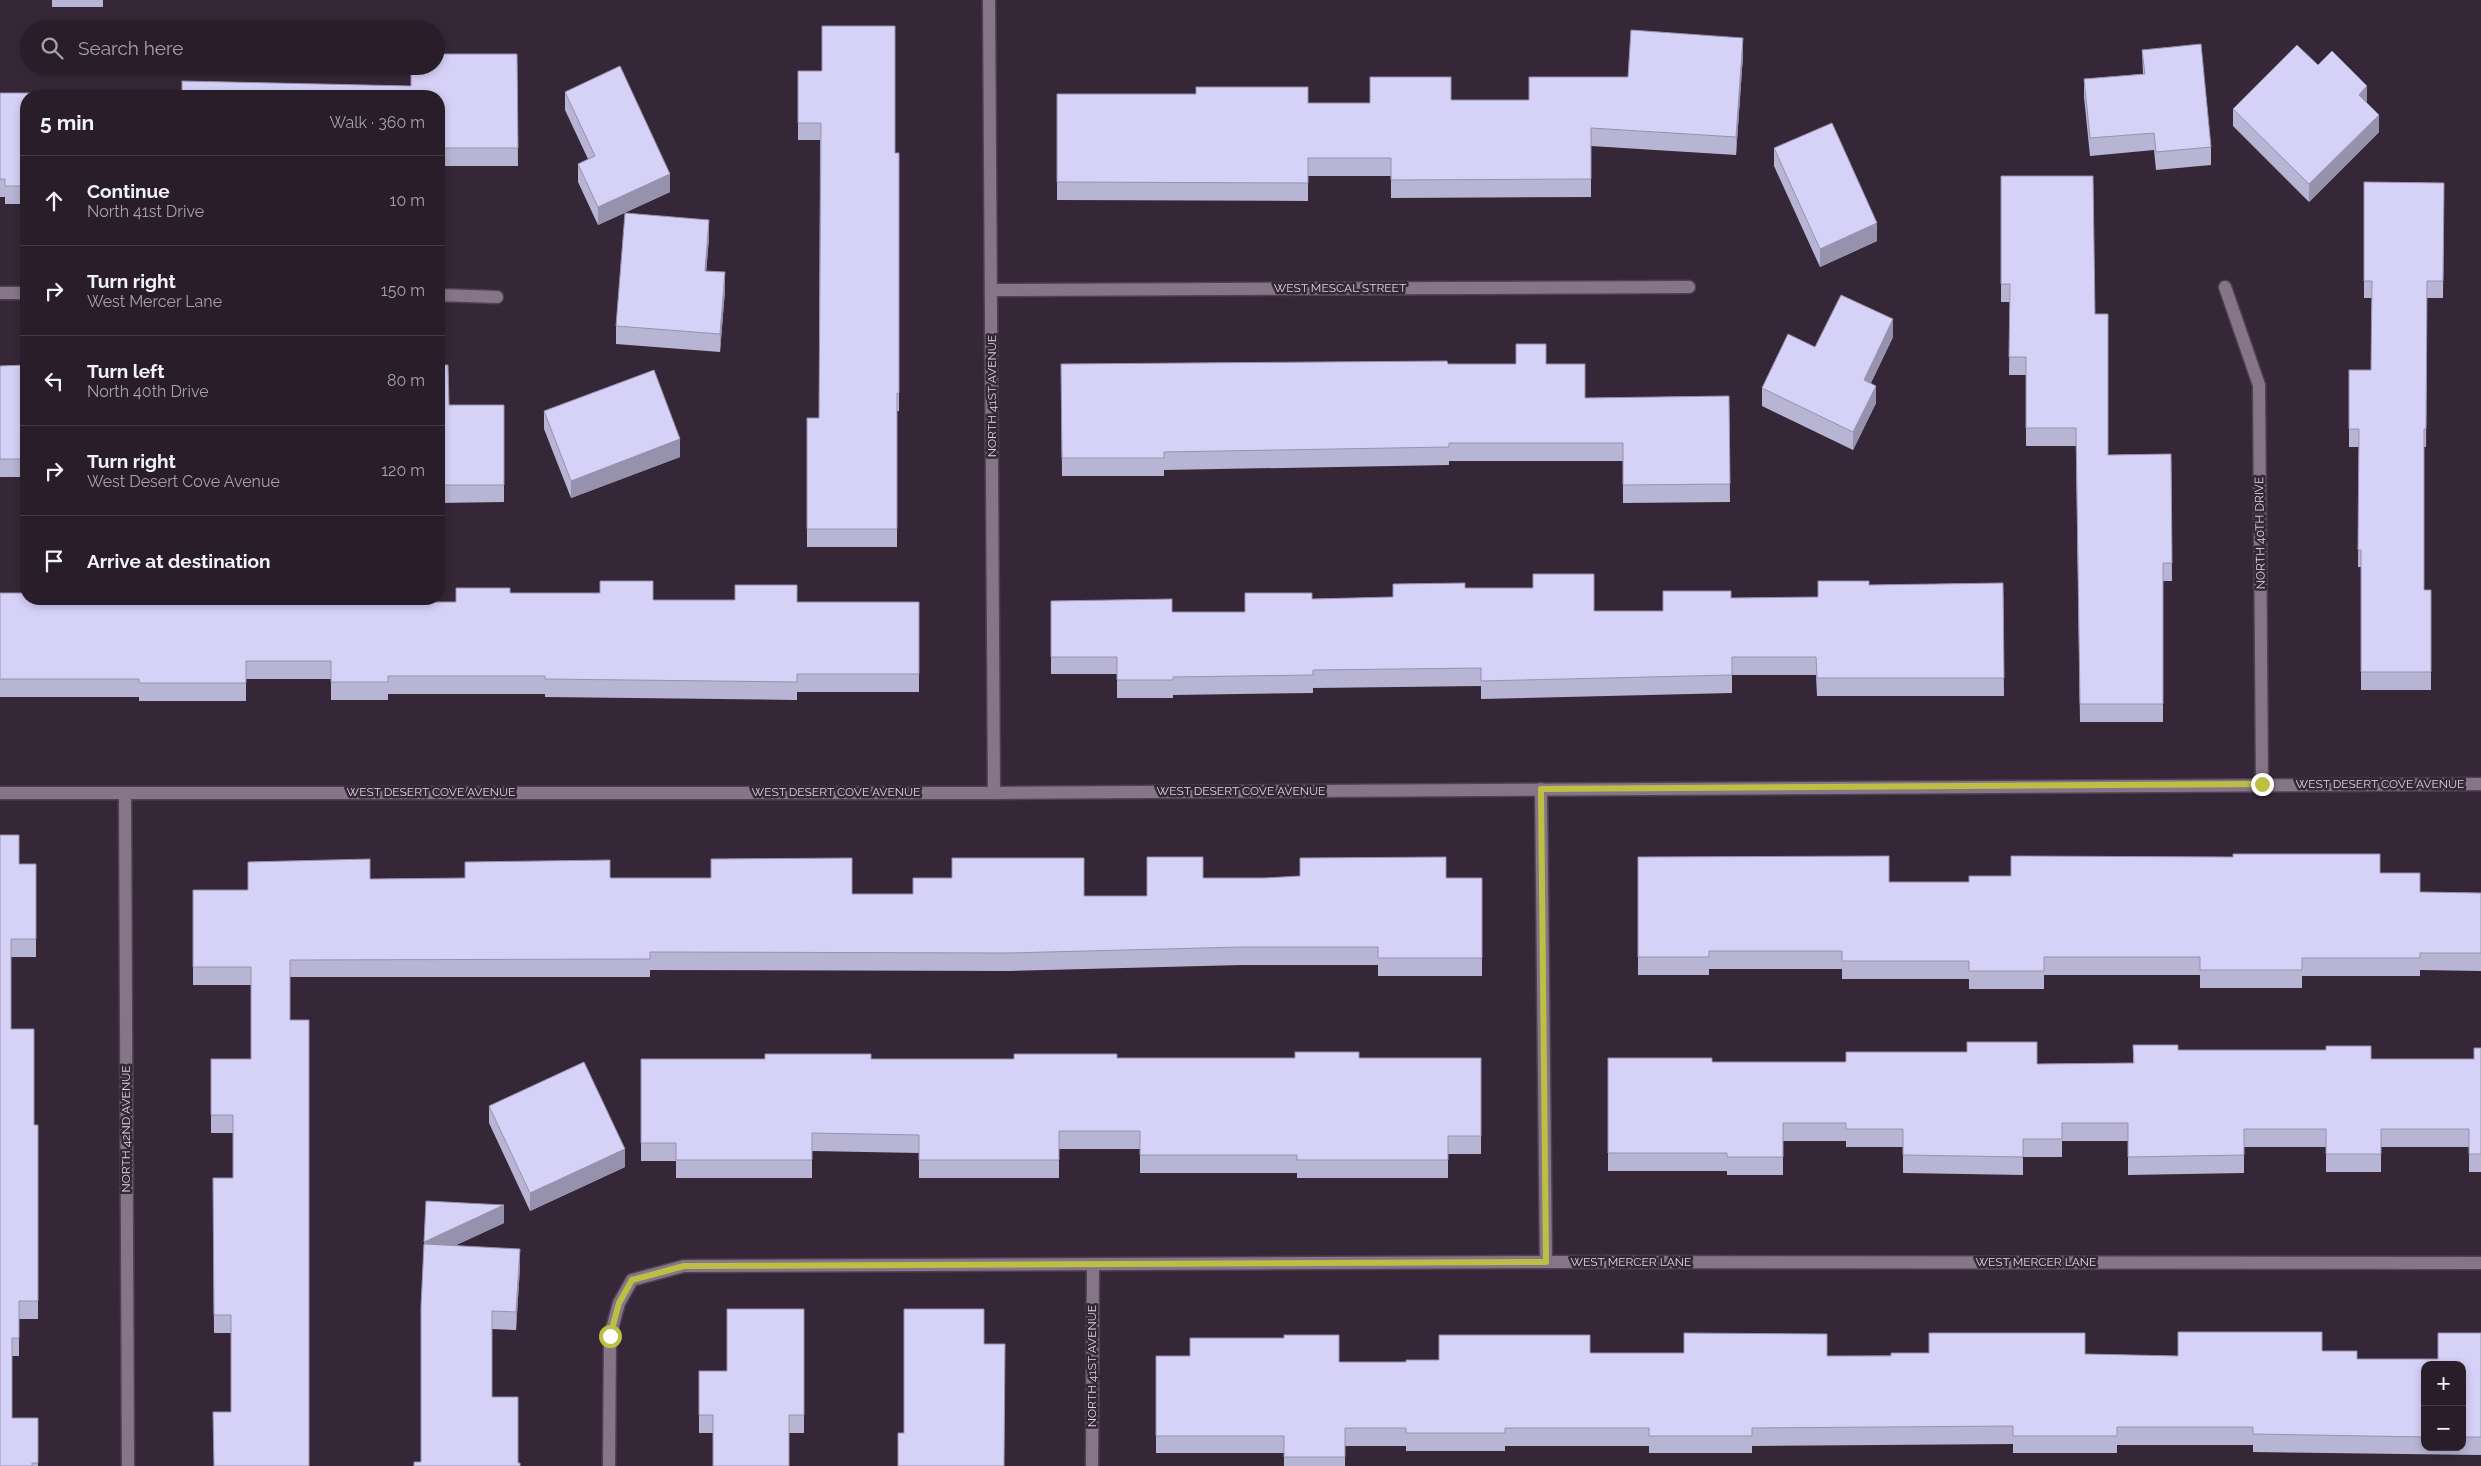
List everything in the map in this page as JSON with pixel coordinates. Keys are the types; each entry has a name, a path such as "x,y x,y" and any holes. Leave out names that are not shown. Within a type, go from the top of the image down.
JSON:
{"street":[{"name":"NORTH 41ST AVENUE","path":"989,0 994,793"},
{"name":"WEST MESCAL STREET","path":"991,290 1689,286"},
{"name":"NORTH 40TH DRIVE","path":"2225,287 2258,385 2262,784"},
{"path":"0,293 20,293"},
{"path":"445,295 497,297"},
{"name":"WEST DESERT COVE AVENUE","path":"0,793 994,793 2481,784"},
{"path":"1541,789 1546,1262"},
{"name":"NORTH 42ND AVENUE","path":"124,793 128,1466"},
{"name":"WEST MERCER LANE","path":"610,1466 610,1336 619,1303 632,1280 684,1266 1093,1266 1546,1262 2481,1263"},
{"name":"NORTH 41ST AVENUE","path":"1092,1466 1093,1266"}],"building":[{"path":"822,26 895,26 895,153 899,153 897,529 807,529 807,418 819,418 821,123 798,123 798,71 822,71"},
{"path":"1631,30 1743,38 1736,137 1591,128 1591,179 1391,180 1391,158 1308,158 1308,183 1057,182 1057,94 1196,94 1196,87 1308,87 1308,103 1370,103 1370,77 1451,77 1451,100 1529,100 1529,77 1628,77"},
{"path":"2201,44 2211,147 2156,152 2154,133 2090,138 2084,79 2145,74 2142,50"},
{"path":"2297,45 2318,65 2332,51 2367,86 2359,95 2379,115 2309,184 2233,109"},
{"path":"445,54 517,54 518,148 445,148 445,90 182,90 182,81 411,86 411,75 445,75"},
{"path":"620,66 670,174 598,207 578,164 595,156 565,92"},
{"path":"0,93 20,93 20,186 5,186 5,179 0,179"},
{"path":"1832,123 1877,223 1820,249 1774,148"},
{"path":"2001,176 2093,176 2095,314 2108,314 2108,455 2171,454 2172,563 2163,563 2163,704 2080,704 2076,428 2026,428 2026,357 2009,357 2010,284 2001,284"},
{"path":"2364,182 2444,183 2443,281 2427,281 2426,429 2424,429 2424,590 2431,590 2431,672 2361,672 2361,550 2358,550 2359,429 2349,429 2349,370 2371,370 2372,281 2364,281"},
{"path":"625,213 709,220 705,271 725,272 720,334 616,326"},
{"path":"1841,295 1893,319 1864,380 1876,386 1853,432 1762,388 1788,334 1815,347"},
{"path":"1516,344 1546,344 1546,364 1585,364 1585,398 1729,396 1730,484 1623,485 1623,443 1449,443 1449,447 1164,452 1164,458 1062,458 1061,364 1447,361 1448,364 1516,364"},
{"path":"20,365 20,459 0,459 0,366"},
{"path":"445,365 448,365 449,405 504,405 504,485 445,485"},
{"path":"654,370 680,439 571,481 544,411"},
{"path":"1533,574 1594,574 1594,611 1663,611 1663,591 1731,591 1731,598 1818,597 1818,581 1869,581 1869,585 2003,583 2004,678 1817,678 1816,657 1732,657 1732,675 1481,681 1481,668 1313,670 1313,675 1173,677 1173,680 1117,680 1117,657 1051,657 1051,601 1172,599 1172,612 1245,612 1245,593 1312,593 1312,599 1393,597 1393,584 1465,583 1465,588 1533,588"},
{"path":"600,581 653,581 653,600 735,600 735,585 797,585 797,602 919,602 919,674 797,674 797,682 545,679 545,676 388,676 388,682 331,682 331,661 246,661 246,683 139,683 139,679 0,679 0,593 20,593 20,605 445,605 445,602 456,602 456,588 510,588 510,593 600,593"},
{"path":"0,835 19,835 19,864 36,864 36,939 11,939 11,1029 34,1029 34,1125 38,1125 38,1301 19,1301 19,1338 12,1338 12,1418 38,1418 38,1463 32,1463 32,1466 0,1466"},
{"path":"2233,854 2380,854 2380,873 2420,873 2420,892 2481,893 2481,953 2420,953 2420,958 2302,958 2302,970 2200,970 2200,957 2044,957 2044,971 1969,971 1969,961 1842,961 1842,951 1709,951 1709,957 1638,957 1638,857 1889,856 1889,882 1969,882 1969,876 2011,876 2011,856 2233,857"},
{"path":"1147,857 1203,857 1203,878 1265,878 1300,876 1300,858 1446,857 1446,878 1482,878 1482,958 1378,958 1378,947 1242,947 1009,953 650,952 650,959 290,960 290,1020 309,1020 309,1466 214,1466 213,1412 231,1412 231,1315 214,1315 213,1178 233,1178 233,1115 211,1115 211,1059 251,1059 251,967 193,967 193,890 248,890 248,862 370,859 370,879 465,878 465,862 610,860 610,878 711,878 711,859 852,858 852,894 913,894 913,878 952,878 952,858 1084,858 1084,896 1147,896"},
{"path":"1967,1042 2037,1042 2037,1064 2134,1063 2133,1045 2178,1045 2178,1050 2326,1050 2326,1046 2371,1046 2371,1059 2474,1059 2474,1048 2481,1048 2481,1154 2469,1154 2469,1129 2381,1129 2381,1154 2326,1154 2326,1129 2244,1129 2244,1155 2128,1157 2128,1123 2062,1123 2062,1139 2023,1139 2023,1157 1903,1155 1903,1129 1846,1129 1846,1123 1783,1123 1783,1157 1727,1157 1727,1153 1608,1153 1608,1058 1712,1058 1712,1062 1846,1062 1846,1052 1967,1052"},
{"path":"1295,1052 1359,1052 1359,1058 1481,1058 1481,1136 1448,1136 1448,1160 1297,1160 1297,1155 1140,1155 1140,1131 1059,1131 1059,1160 919,1160 919,1135 812,1133 812,1160 676,1160 676,1143 641,1143 641,1059 765,1059 765,1054 871,1054 871,1059 1014,1059 1014,1054 1117,1054 1117,1058 1295,1058"},
{"path":"584,1062 625,1149 530,1193 489,1106"},
{"path":"426,1201 504,1205 424,1242"},
{"path":"424,1244 520,1249 516,1312 492,1311 492,1397 518,1397 518,1463 520,1463 520,1466 414,1466 414,1462 421,1462 421,1307"},
{"path":"727,1309 804,1309 804,1415 789,1415 789,1466 713,1466 713,1415 699,1415 699,1371 727,1371"},
{"path":"904,1309 984,1309 984,1344 1005,1344 1004,1466 898,1466 898,1433 904,1433"},
{"path":"2178,1332 2322,1332 2322,1351 2357,1351 2357,1359 2438,1359 2438,1333 2481,1333 2481,1437 2466,1437 2466,1361 2421,1361 2421,1437 2253,1434 2253,1427 2117,1427 2117,1436 2013,1436 2013,1426 1752,1428 1752,1436 1649,1436 1649,1428 1505,1428 1505,1433 1406,1433 1406,1428 1345,1428 1345,1457 1284,1457 1284,1436 1156,1436 1156,1356 1190,1356 1190,1338 1284,1338 1284,1335 1339,1335 1339,1362 1406,1362 1406,1360 1439,1360 1439,1335 1590,1335 1590,1353 1684,1353 1684,1333 1827,1334 1827,1356 1891,1356 1891,1353 1929,1353 1929,1333 2085,1333 2085,1354 2178,1356"}],"route":[{"path":"610,1336 619,1303 632,1280 684,1266 1093,1266 1546,1262 1541,789 2262,784"}]}
